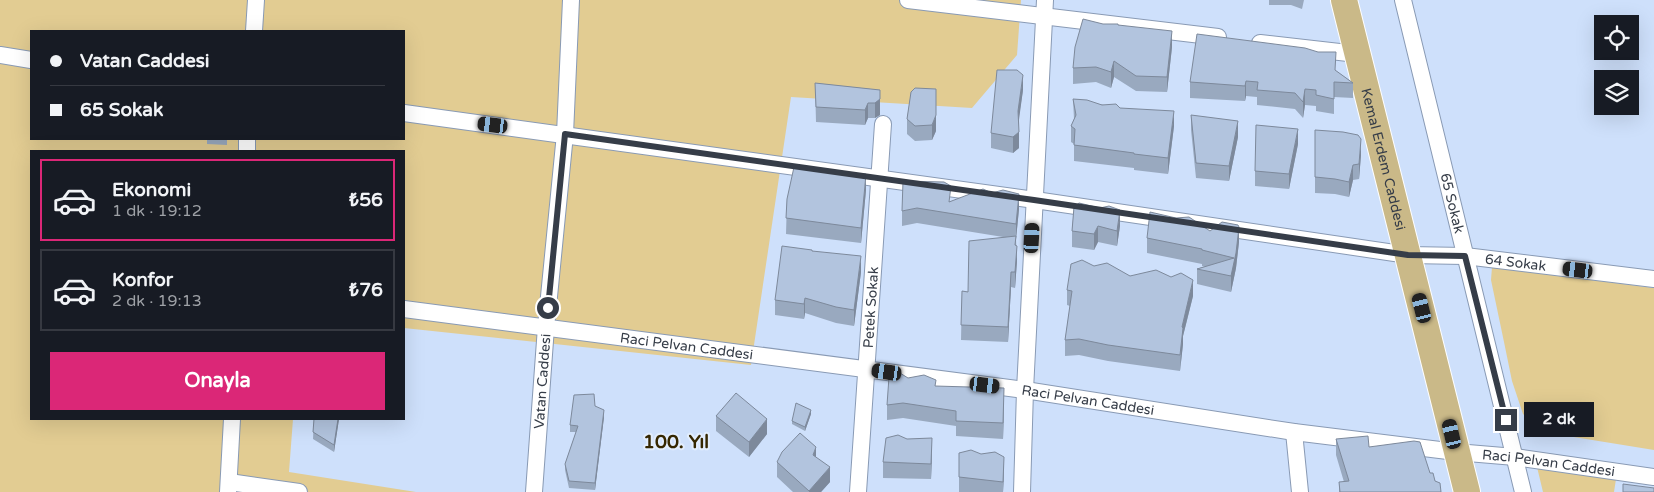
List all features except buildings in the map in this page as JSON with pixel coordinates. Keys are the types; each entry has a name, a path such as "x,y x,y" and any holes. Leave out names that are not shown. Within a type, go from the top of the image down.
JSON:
{"main road":[{"name":"Kemal Erdem Caddesi","path":"1344,0 1467,492"}],"street":[{"path":"254,30 256,0"},
{"name":"Vatan Caddesi","path":"534,492 546,327 565,134 571,0"},
{"path":"908,0 1044,8 1230,39"},
{"name":"65 Sokak","path":"1403,0 1524,492"},
{"path":"1022,492 1025,390 1044,8"},
{"path":"1250,41 1357,54"},
{"path":"0,55 30,60"},
{"name":"64 Sokak","path":"405,113 879,178 1408,255 1465,256 1654,279"},
{"name":"Petek Sokak","path":"858,492 883,124"},
{"name":"Raci Pelvan Caddesi","path":"405,308 1025,390 1294,432 1456,452 1514,457 1654,477"},
{"path":"232,420 228,487 299,492"},
{"path":"1294,432 1300,492"}],"shaded area":[{"path":"0,0 1021,0 1017,55 972,108 791,97 751,365 405,328 405,150 30,150 30,420 293,420 289,472 416,492 0,492"},
{"path":"1492,267 1654,288 1654,450 1543,432 1523,414 1512,381 1491,280"},
{"path":"1537,467 1616,479 1614,492 1543,492"}],"district":[{"name":"100. Yıl","path":"676,442"}],"route":[{"path":"548,308 565,134 1408,255 1465,256 1506,420"}]}
